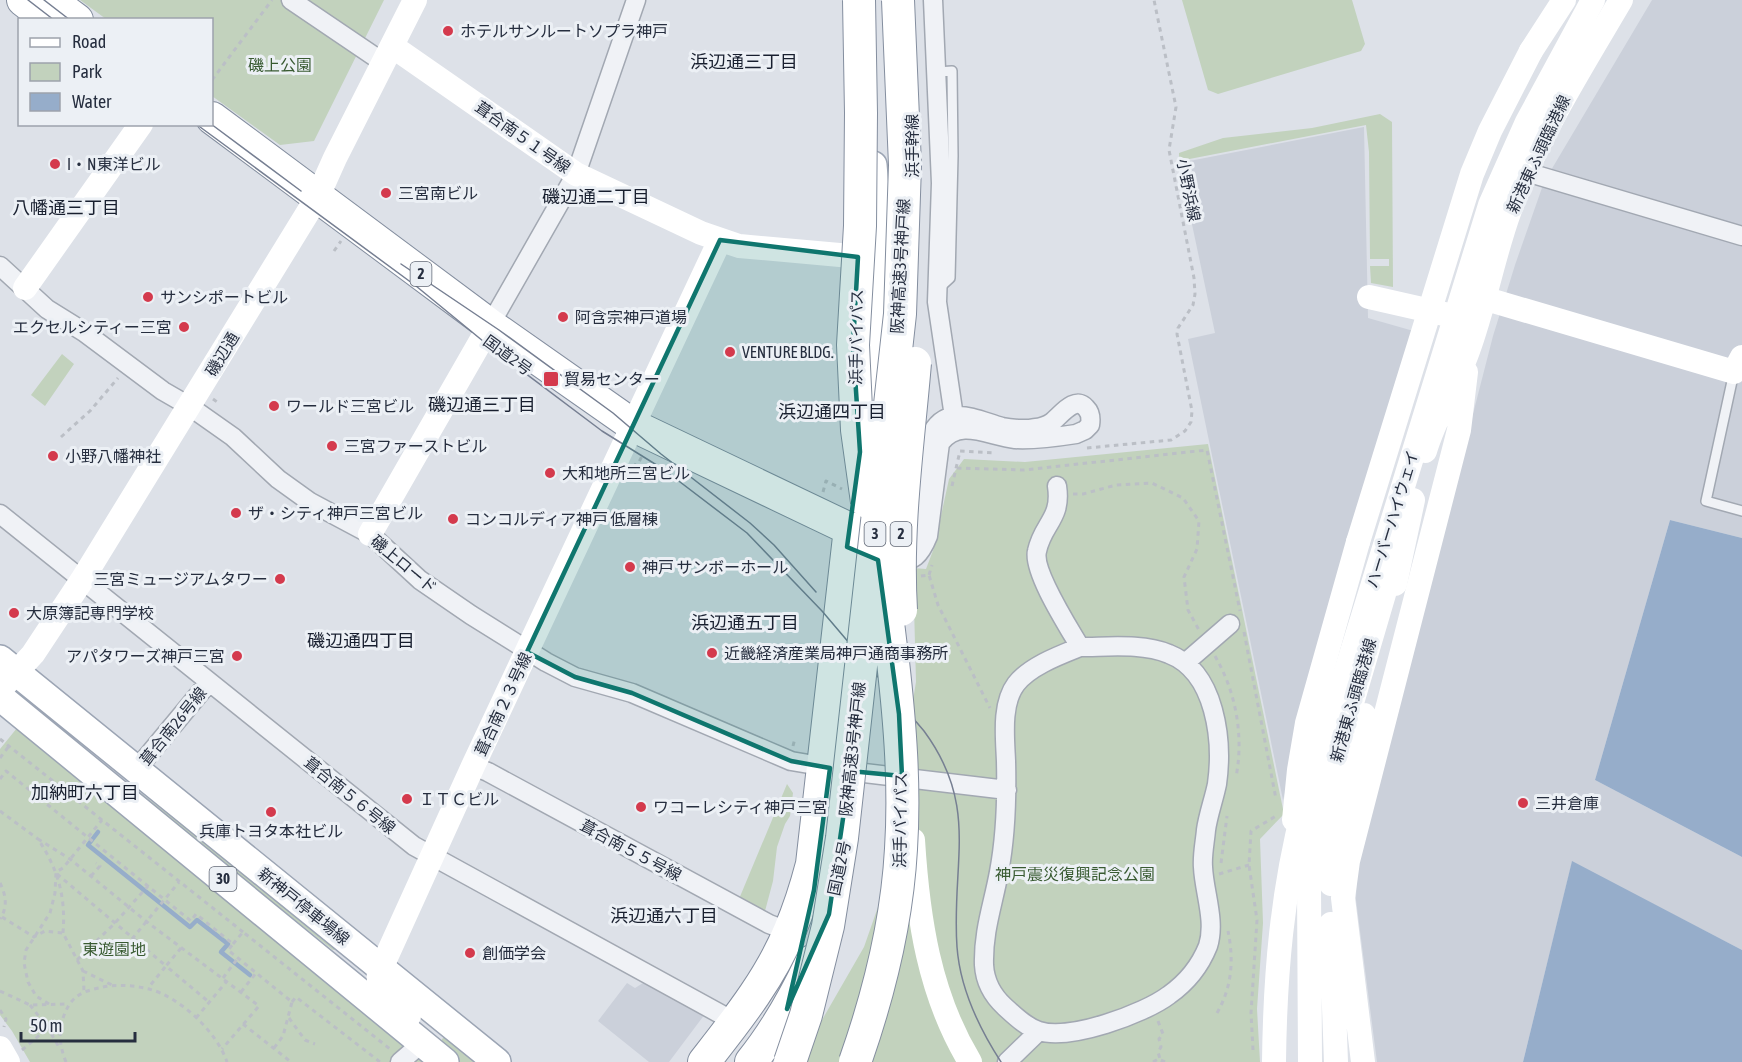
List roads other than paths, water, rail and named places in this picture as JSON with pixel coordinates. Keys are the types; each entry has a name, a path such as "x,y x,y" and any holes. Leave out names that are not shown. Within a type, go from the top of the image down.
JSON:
{"highway":[{"path":"23,0 46,18"},
{"path":"50,0 74,18"},
{"name":"浜手バイパス","path":"860,0 860,226 853,345 856,430 867,506 884,593 899,714 910,849 902,906 877,1020 862,1062"},
{"name":"阪神高速3号神戸線","path":"771,1062 801,957 823,832 877,336 885,241 878,0"},
{"name":"阪神高速3号神戸線","path":"790,1062 806,1015 828,926 842,838 900,314 905,165 898,0"},
{"name":"浜手バイパス","path":"855,1062 871,1017 887,952 907,816 910,756 899,566 922,284 926,180 918,0"},
{"name":"国道2号","path":"213,119 313,203"},
{"name":"国道2号","path":"195,126 313,203 631,434 878,551 854,796 829,914 814,957 795,996 767,1042 751,1062"},
{"name":"国道2号","path":"704,1062 764,979 790,932 812,864 821,767 849,537"}],"main road":[{"path":"849,537 881,259 860,0"},
{"name":"浜手幹線","path":"878,551 908,263 914,149 907,0"},
{"name":"新神戸停車場線","path":"5,674 136,770 496,1062"},
{"name":"新神戸停車場線","path":"0,697 410,1051 445,1062"},
{"path":"386,971 396,987 419,1007 425,1016 428,1030 410,1051"}],"street":[{"path":"291,0 388,54"},
{"name":"磯辺通","path":"5,674 33,654 82,580 313,203 415,0"},
{"path":"370,534 576,174 636,0"},
{"path":"933,0 941,183 937,302 951,425"},
{"path":"1285,1062 1290,884 1283,811 1299,770 1307,723 1358,542 1472,174 1511,87 1564,0"},
{"name":"ハーバーハイウェイ","path":"1264,1059 1269,951 1284,851 1296,802 1482,201 1519,118 1583,0"},
{"name":"ハーバーハイウェイ","path":"1264,1059 1293,850 1304,807 1453,321 1490,205 1527,122 1593,0"},
{"name":"新港東ふ頭臨港線","path":"1310,1062 1309,886 1317,822 1429,436 1468,352 1510,211 1526,172 1552,119 1621,0"},
{"name":"葺合南５１号線","path":"388,54 576,174 720,240 739,246 908,263"},
{"path":"25,288 140,126"},
{"path":"1526,172 1742,237"},
{"name":"葺合南２３号線","path":"386,971 432,858 473,766 631,434 720,240"},
{"name":"磯上ロード","path":"0,266 47,309 84,332 163,391 233,437 278,479 310,502 370,534 420,580 527,652 575,677 632,693 791,761 856,772 1006,790"},
{"path":"1369,297 1477,321"},
{"path":"1483,298 1739,368"},
{"path":"1336,1062 1331,876 1338,820 1374,680 1453,321"},
{"name":"新港東ふ頭臨港線","path":"1363,1062 1343,898 1348,861 1460,430 1468,352"},
{"path":"878,551 909,540 920,530 929,438 934,429 946,419 951,425 962,429 1016,439 1070,435 1085,430 1090,425 1091,419 1085,406 1079,403 1070,406 1050,424 1035,428 1004,427 963,415 951,425"},
{"path":"1057,486 1059,501 1036,553 1046,588 1080,647"},
{"name":"葺合南５６号線","path":"0,514 414,846 432,858 735,1022"},
{"path":"1185,663 1207,643 1238,622"},
{"path":"1080,647 1145,649 1170,654 1185,663 1204,684 1216,720 1217,783 1207,825 1202,866 1210,920 1208,944 1194,972 1168,997 1099,1027 1068,1033 1039,1031 1019,1020 1000,1002 989,988 984,969 984,934 999,875 1005,834 1007,705 1016,684 1036,667 1080,647"},
{"name":"葺合南26号線","path":"136,770 209,682"},
{"name":"葺合南５５号線","path":"473,766 769,924 790,932"},
{"path":"907,816 911,919 921,970 939,1021 960,1062"},
{"path":"907,816 920,917 930,967 947,1018 970,1062"},
{"path":"1007,1062 1039,1031"}],"lane":[{"path":"1739,368 1706,501 1742,511"}],"water":[{"path":"1670,520 1742,538 1742,857 1595,780"},
{"path":"1572,861 1742,950 1742,1062 1523,1062"}],"waterway":[{"path":"98,832 88,845 190,927 197,920 228,944 221,952 250,975"}],"tram line":[{"path":"28,0 51,18"},
{"path":"44,0 67,18"},
{"path":"213,125 301,191"},
{"path":"199,126 416,286 489,346 602,431 663,469 747,533 822,611 924,731 941,759 952,785 959,836 956,917 959,962 972,1007 1001,1062"},
{"path":"401,264 499,330 613,413 661,454 750,523 774,545 816,592"}],"place":[{"name":"ホテルサンルートソプラ神戸","path":"448,31"},
{"name":"I・N東洋ビル","path":"55,164"},
{"name":"三宮南ビル","path":"386,193"},
{"name":"サンシポートビル","path":"148,297"},
{"name":"阿含宗神戸道場","path":"563,317"},
{"name":"エクセルシティー三宮","path":"184,327"},
{"name":"VENTURE BLDG.","path":"730,352"},
{"name":"貿易センター","path":"551,379"},
{"name":"ワールド三宮ビル","path":"274,406"},
{"name":"三宮ファーストビル","path":"332,446"},
{"name":"小野八幡神社","path":"53,456"},
{"name":"大和地所三宮ビル","path":"550,473"},
{"name":"ザ・シティ神戸三宮ビル","path":"236,513"},
{"name":"コンコルディア神戸 低層棟","path":"453,519"},
{"name":"神戸 サンボーホール","path":"630,567"},
{"name":"三宮ミュージアムタワー","path":"280,579"},
{"name":"大原簿記専門学校","path":"14,613"},
{"name":"近畿経済産業局神戸通商事務所","path":"712,653"},
{"name":"アパタワーズ神戸三宮","path":"237,656"},
{"name":"ＩＴＣビル","path":"407,799"},
{"name":"三井倉庫","path":"1523,803"},
{"name":"ワコーレシティ神戸三宮","path":"641,807"},
{"name":"兵庫トヨタ本社ビル","path":"271,812"},
{"name":"創価学会","path":"470,953"}],"district":[{"name":"浜辺通三丁目","path":"744,62"},
{"name":"磯辺通二丁目","path":"596,197"},
{"name":"八幡通三丁目","path":"66,208"},
{"name":"磯辺通三丁目","path":"482,405"},
{"name":"浜辺通四丁目","path":"832,412"},
{"name":"浜辺通五丁目","path":"745,623"},
{"name":"磯辺通四丁目","path":"361,641"},
{"name":"加納町六丁目","path":"85,793"},
{"name":"浜辺通六丁目","path":"664,916"}],"park label":[{"name":"磯上公園","path":"280,65"},
{"name":"神戸震災復興記念公園","path":"1075,874"},
{"name":"東遊園地","path":"114,949"}]}
